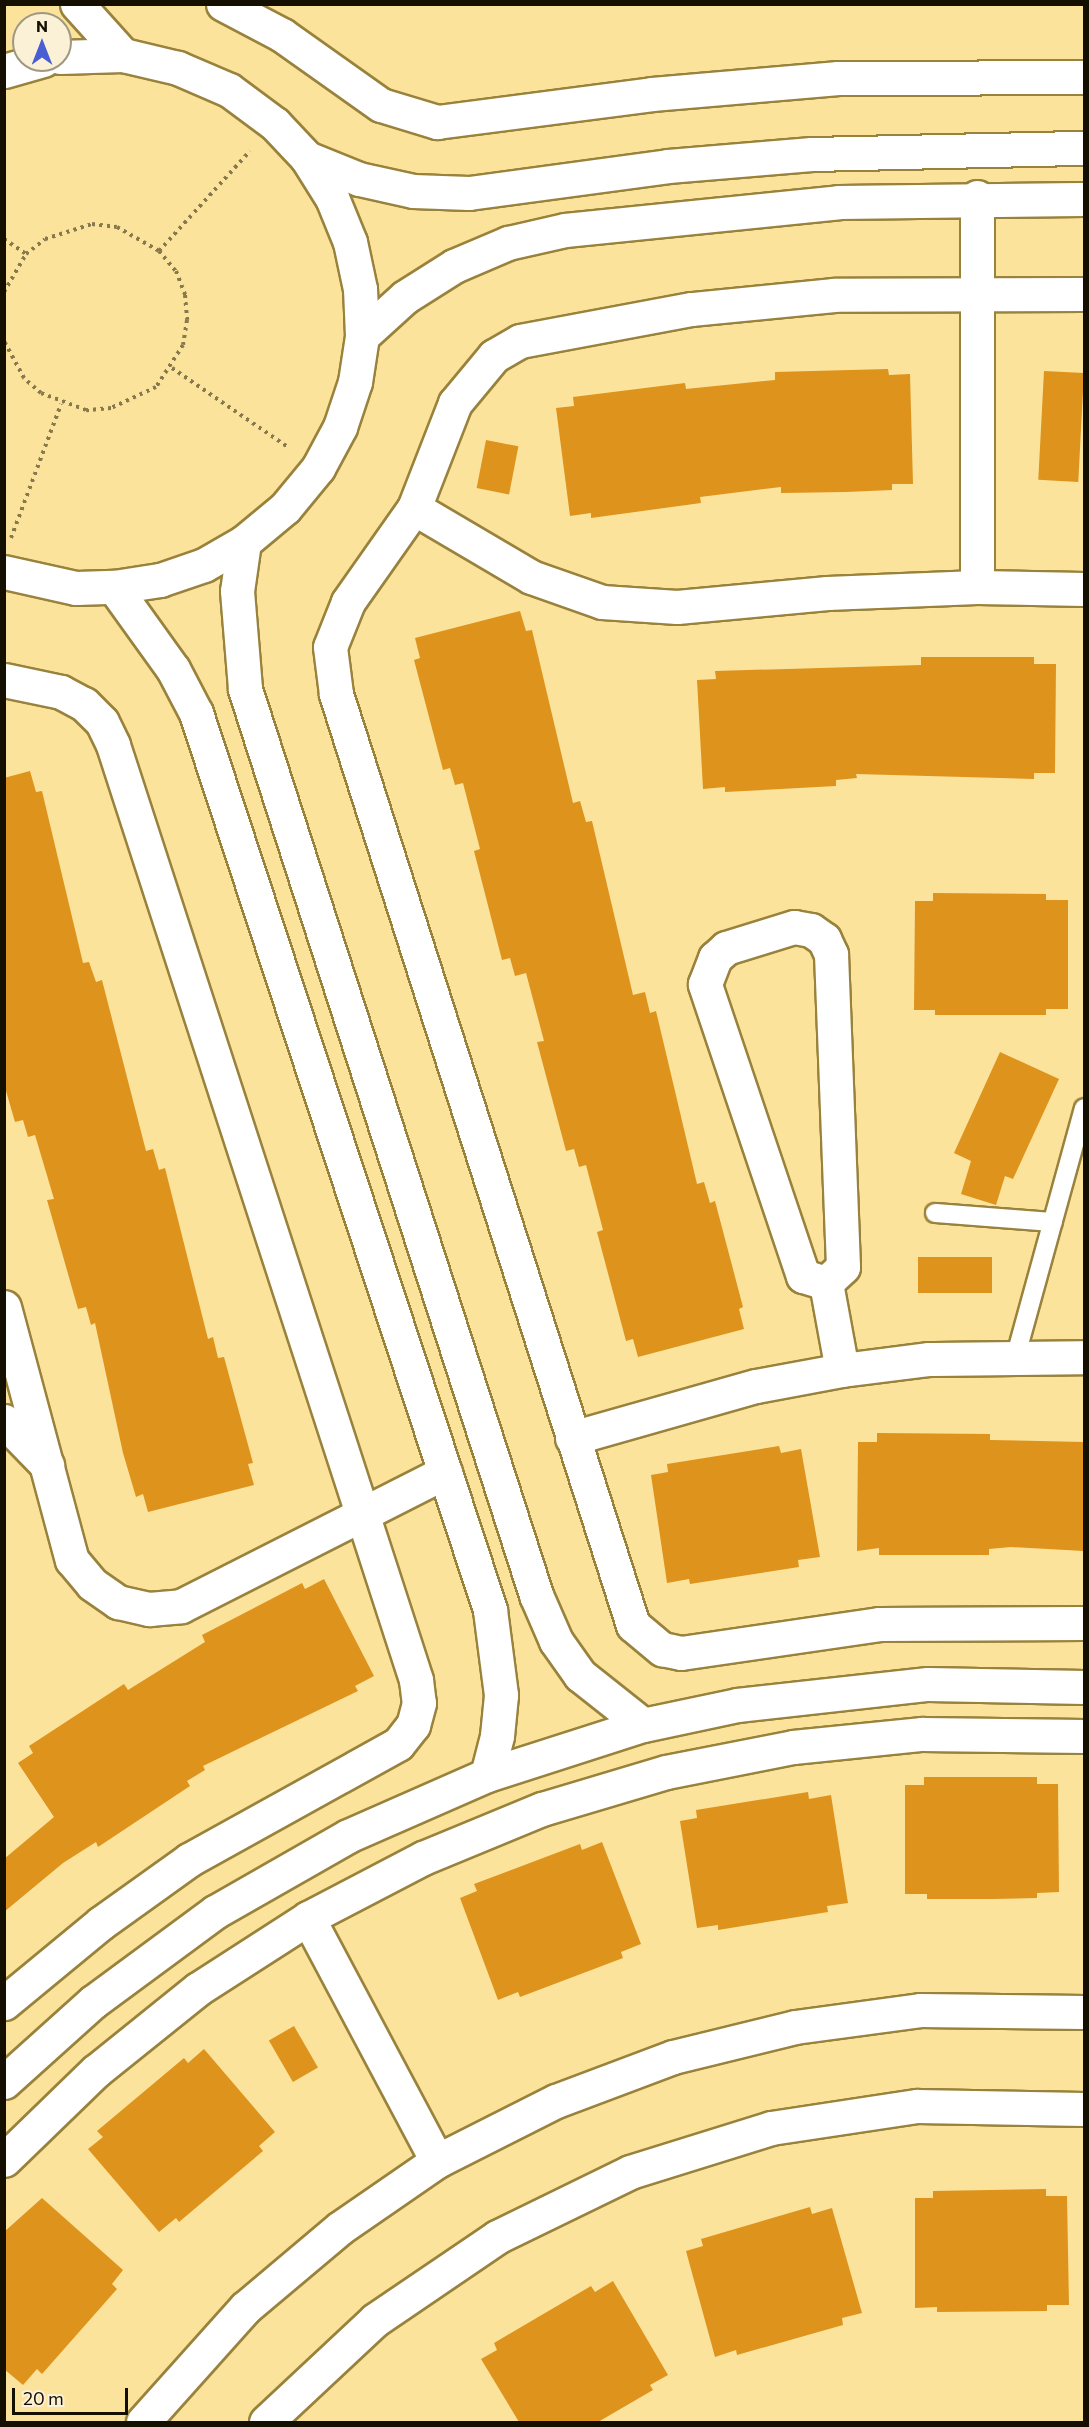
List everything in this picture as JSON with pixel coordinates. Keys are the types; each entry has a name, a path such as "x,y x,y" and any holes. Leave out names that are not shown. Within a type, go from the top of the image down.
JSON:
{"street":[{"path":"77,4 123,55"},
{"path":"223,4 282,35 381,105 437,122 652,94 838,78 1084,77"},
{"path":"7,558 76,588 114,587 171,576 244,542 285,508 318,468 340,427 355,382 362,336 360,289 350,242 332,198 306,158 275,124 229,90 178,68 123,55 72,57"},
{"path":"306,158 359,178 413,191 469,193 812,154 1084,148"},
{"path":"541,184 550,233"},
{"path":"362,336 405,297 454,266 508,243 550,233 701,212 977,197 1084,200"},
{"path":"977,197 977,587"},
{"path":"1084,294 977,291 834,295 691,309 520,341 494,356 455,403 414,508 336,623 330,671 633,1625 662,1649 681,1653 879,1624 1084,1623"},
{"path":"414,508 531,577 602,602 677,607 827,593 977,587 1084,589"},
{"path":"244,542 237,591 245,689 536,1595 556,1641 580,1675 611,1704 644,1725"},
{"path":"114,587 173,669 196,713 490,1610 501,1695 497,1736 487,1775"},
{"path":"4,680 61,692 84,704 102,722 113,745 416,1680 419,1702 412,1725 398,1744 378,1757 282,1805 189,1860 100,1923 4,2002"},
{"path":"794,927 811,930 824,939 831,954 843,1267 826,1283 803,1276 705,984 715,958 726,948 794,927"},
{"path":"826,1283 842,1370"},
{"path":"4,1307 72,1560 92,1584 118,1602 149,1609 180,1606 445,1472"},
{"path":"572,1438 756,1386 842,1370 1016,1355 1084,1357"},
{"path":"4,1422 48,1466"},
{"path":"490,1610 536,1595"},
{"path":"4,2082 93,2002 216,1912 348,1836 487,1775 644,1725 832,1692 928,1684 1084,1687"},
{"path":"4,2160 96,2071 198,1989 308,1918 444,1849 542,1809 666,1772 793,1747 922,1734 1084,1736"},
{"path":"308,1918 437,2161"},
{"path":"143,2422 245,2308 340,2228 437,2161 556,2101 673,2057 795,2027 920,2010 1084,2012"},
{"path":"266,2422 375,2320 497,2237 630,2172 771,2128 917,2106 1084,2109"}],"lane":[{"path":"1016,1355 1084,1108"},
{"path":"935,1213 1053,1222"}],"path":[{"path":"159,251 275,124"},
{"path":"4,292 26,254 67,228 92,224 140,236 159,251 176,271 185,295 183,345 172,368 156,387 134,401 94,409 61,404 24,378 4,341"},
{"path":"4,239 26,254"},
{"path":"172,368 318,468"},
{"path":"7,558 61,404"}],"building":[{"path":"888,369 889,375 910,374 913,484 892,484 892,490 846,492 781,493 781,487 700,497 701,503 591,518 591,513 570,516 556,408 574,406 573,397 685,383 686,389 775,380 775,372"},
{"path":"1044,371 1084,373 1078,482 1038,480"},
{"path":"486,440 518,446 509,494 477,488"},
{"path":"520,611 526,631 532,630 573,803 580,801 586,822 592,821 633,995 645,992 650,1013 656,1011 697,1184 704,1182 710,1203 715,1201 743,1307 739,1309 744,1329 638,1357 633,1339 626,1341 597,1232 603,1230 586,1165 579,1167 574,1149 566,1151 537,1042 544,1041 526,973 515,976 510,958 502,960 474,851 480,849 463,783 455,785 450,768 443,770 414,660 420,658 415,638"},
{"path":"921,657 1034,657 1034,664 1056,664 1055,773 1034,773 1034,779 856,774 857,778 836,780 836,786 725,792 725,787 703,789 697,680 716,679 715,671 921,665"},
{"path":"30,771 36,792 42,791 83,963 89,962 96,982 102,980 146,1151 153,1149 159,1170 165,1168 208,1339 213,1337 218,1358 224,1357 253,1463 248,1464 254,1485 148,1512 143,1494 136,1497 123,1453 95,1323 91,1325 86,1307 78,1309 47,1200 54,1199 35,1135 28,1137 23,1120 15,1122 4,1084 4,778"},
{"path":"933,893 1046,894 1046,900 1068,900 1068,1009 1046,1009 1046,1015 935,1015 935,1010 914,1010 915,901 933,901"},
{"path":"1000,1052 1059,1079 1013,1179 1005,1176 996,1205 961,1194 971,1161 954,1153"},
{"path":"918,1257 992,1257 992,1293 918,1293"},
{"path":"877,1433 990,1434 990,1440 1084,1442 1084,1551 1011,1547 989,1549 989,1555 879,1555 879,1548 857,1551 858,1442 877,1442"},
{"path":"779,1446 781,1453 801,1449 820,1557 798,1560 799,1567 690,1584 689,1579 667,1583 651,1475 668,1472 667,1464"},
{"path":"324,1579 374,1676 355,1686 358,1691 203,1766 205,1770 187,1781 190,1786 98,1847 96,1842 63,1863 4,1912 4,1859 54,1817 18,1763 33,1753 29,1746 124,1684 128,1690 205,1642 202,1635 302,1583 305,1589"},
{"path":"924,1777 1037,1777 1037,1784 1058,1784 1059,1892 1037,1893 1037,1898 992,1899 927,1899 927,1894 905,1894 905,1785 924,1785"},
{"path":"808,1792 809,1799 831,1795 848,1903 827,1906 828,1912 718,1930 718,1925 697,1928 680,1821 697,1818 696,1810"},
{"path":"602,1842 641,1944 621,1952 623,1958 520,1997 518,1992 498,2000 460,1898 477,1891 474,1884 580,1844 582,1850"},
{"path":"294,2026 318,2068 293,2082 269,2040"},
{"path":"204,2049 275,2132 259,2146 263,2151 179,2222 176,2218 159,2232 88,2149 103,2137 97,2131 184,2058 188,2063"},
{"path":"1046,2189 1046,2196 1067,2196 1069,2305 1047,2305 1047,2311 937,2312 937,2307 915,2308 915,2198 933,2198 933,2191"},
{"path":"42,2198 123,2270 112,2284 117,2289 42,2374 37,2369 23,2385 4,2369 4,2232"},
{"path":"810,2207 812,2214 832,2208 862,2313 842,2318 843,2325 737,2355 736,2350 715,2357 686,2251 703,2246 701,2239"},
{"path":"613,2281 668,2375 650,2385 653,2390 598,2422 519,2422 481,2359 497,2350 494,2343 591,2286 595,2292"}]}
